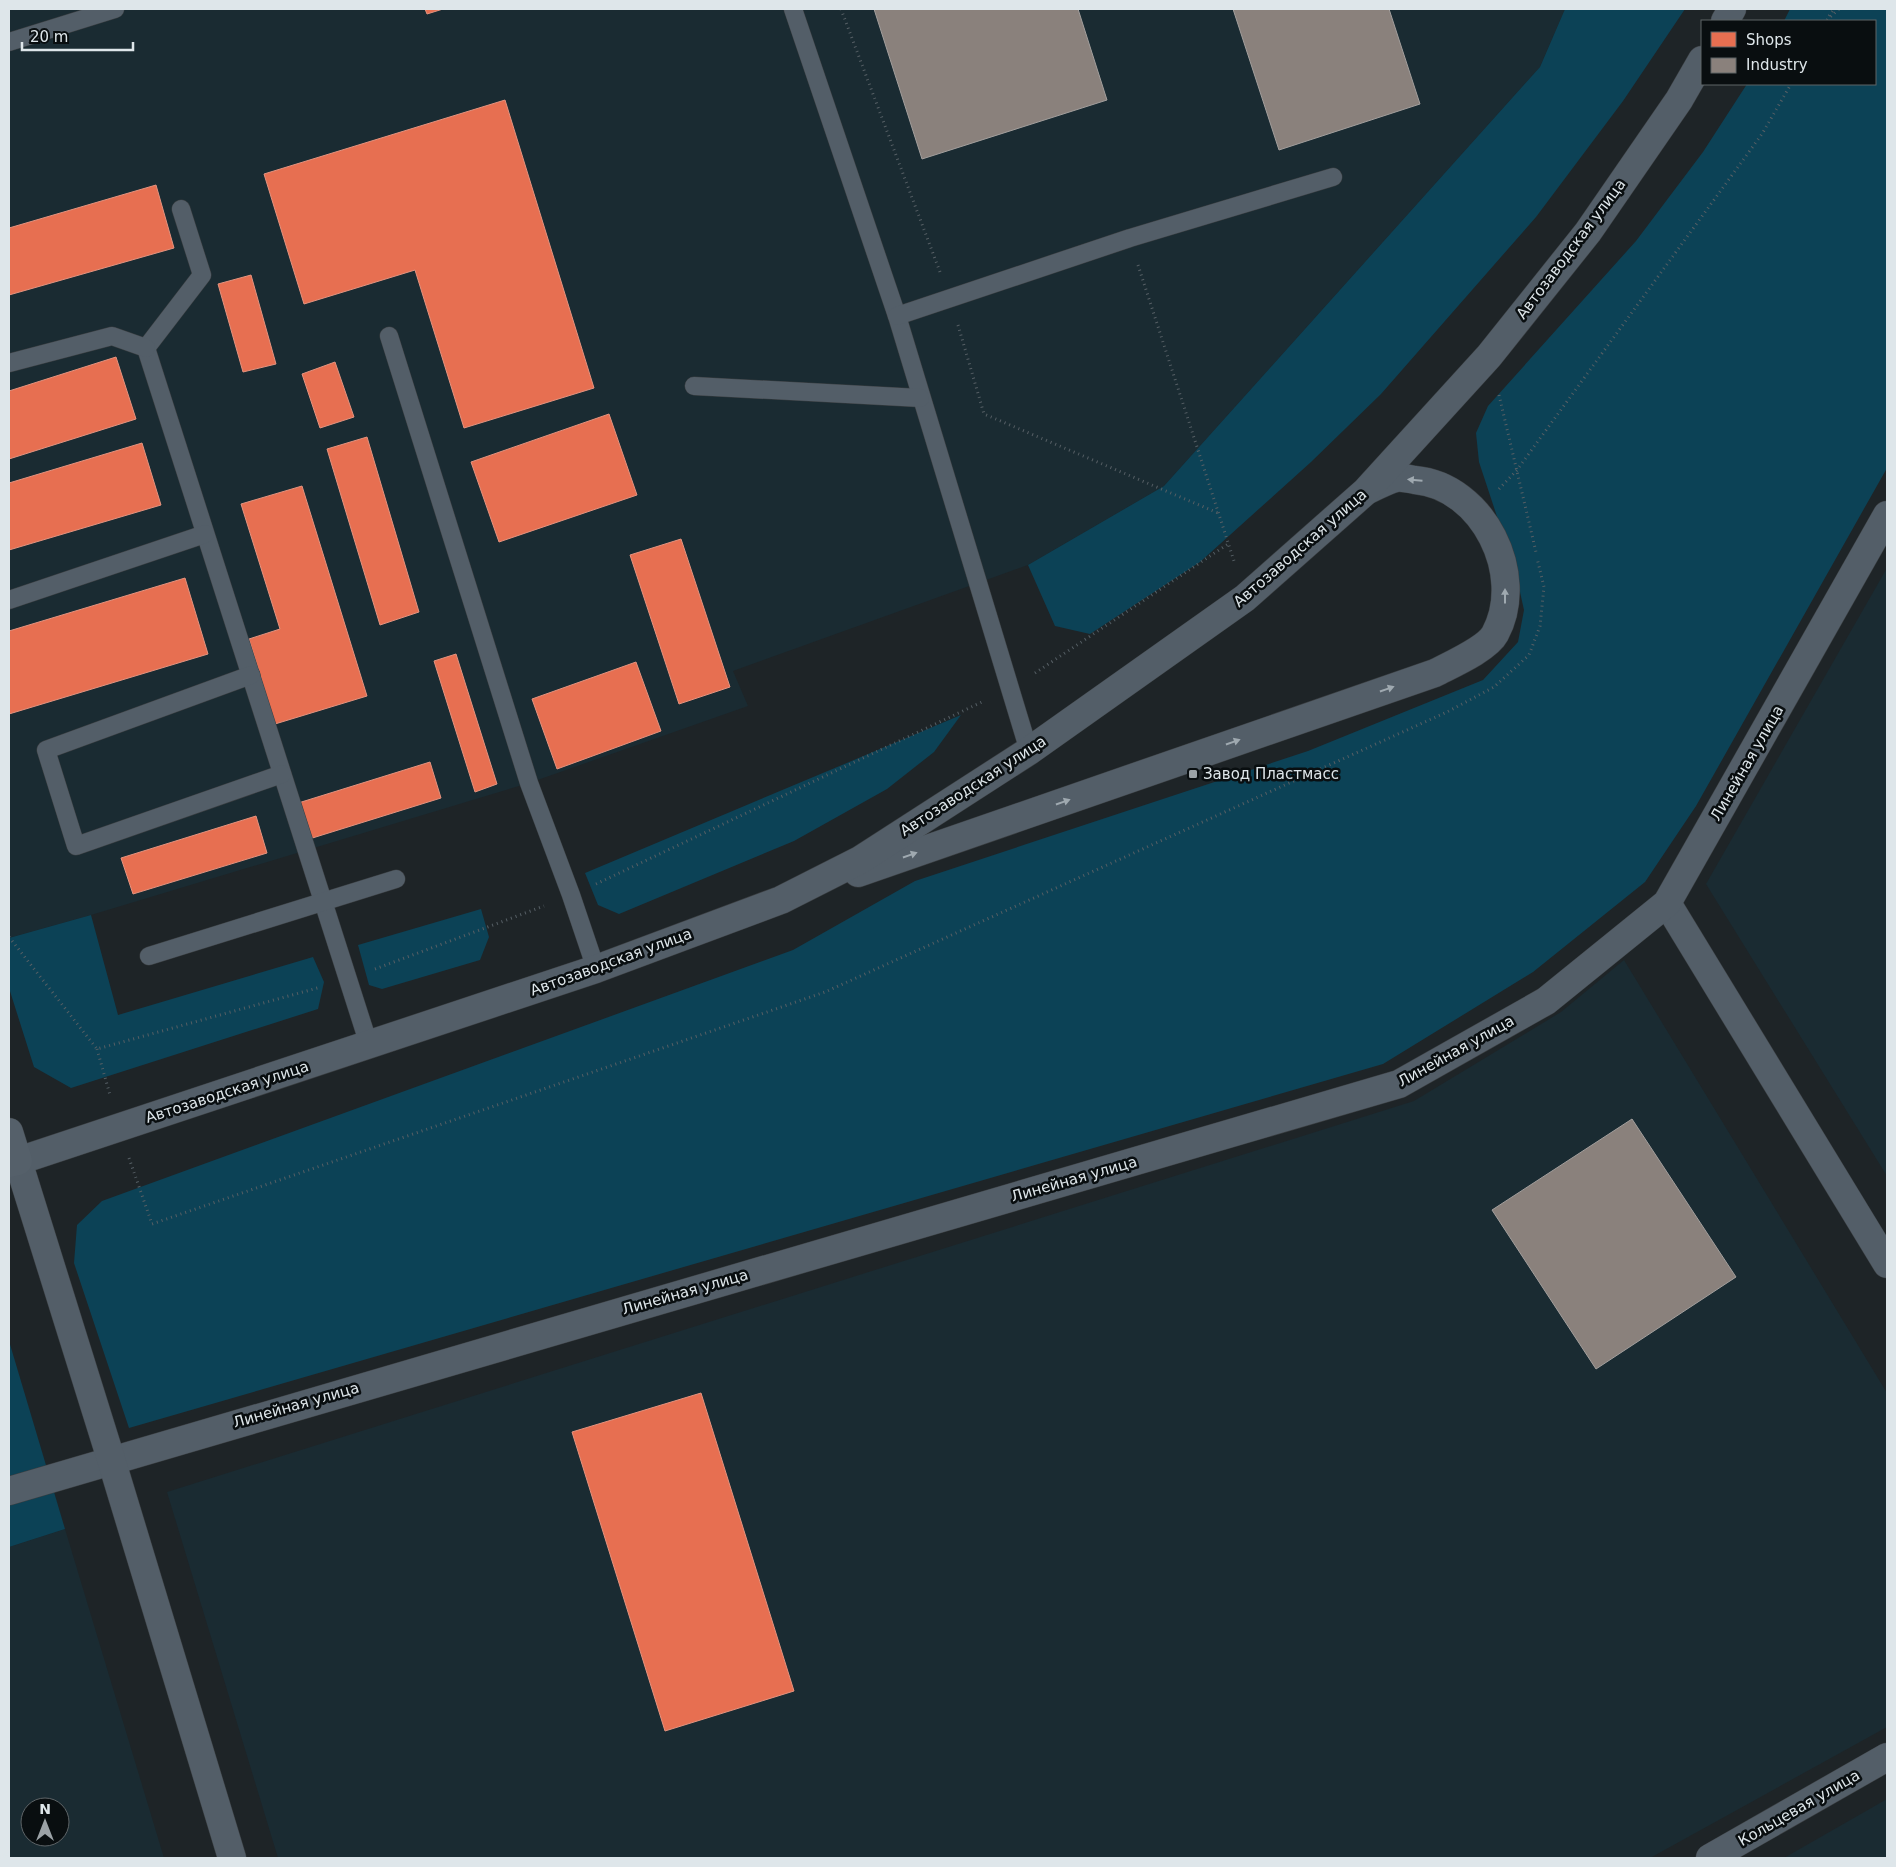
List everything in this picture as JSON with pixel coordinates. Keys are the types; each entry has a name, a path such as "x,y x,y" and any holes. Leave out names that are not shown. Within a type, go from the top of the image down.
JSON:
{"main road":[{"path":"9,1132 13,1162"}],"street":[{"path":"1726,20 1732,9"},
{"name":"Автозаводская улица","path":"13,1162 596,969 781,900 860,860 1029,751 1246,598 1366,491 1489,356 1588,232 1679,100 1701,62"},
{"path":"781,900 1426,676 1471,655 1495,636 1505,605 1505,572 1493,538 1478,512 1455,492 1426,481 1396,478 1366,491"},
{"name":"Линейная улица","path":"9,1491 111,1459 1399,1084 1546,1001 1667,903 1887,515"},
{"path":"1667,903 1887,1264"},
{"path":"13,1162 111,1459 232,1858"},
{"name":"Кольцевая улица","path":"1710,1858 1887,1757"}],"lane":[{"path":"9,42 115,9"},
{"path":"793,9 897,316 920,398 1029,751"},
{"path":"897,316 1130,238 1333,177"},
{"path":"146,348 202,275 181,209"},
{"path":"9,363 112,336 146,348"},
{"path":"389,336 529,783 571,895 596,969"},
{"path":"146,348 369,1045"},
{"path":"694,386 920,398"},
{"path":"9,600 205,534"},
{"path":"250,675 46,750 76,846 282,774"},
{"path":"149,956 396,879"}],"path":[{"path":"1828,20 1834,9"},
{"path":"1828,20 1839,9"},
{"path":"1478,512 1517,470 1762,134 1790,85"},
{"path":"1130,238 1246,598"},
{"path":"9,937 97,1049 119,1128 152,1224 825,992 1447,712 1494,688 1529,655 1540,626 1544,587 1489,356"},
{"path":"97,1049 348,979 571,895 1010,689 1228,544"}],"shaded area":[{"path":"9,9 1565,9 1540,67 1164,486 1028,565 733,671 748,706 529,783 9,938"},
{"path":"1565,9 1685,9 1623,101 1536,217 1381,394 1311,462 1200,562 1090,634 1055,626 1028,565 1164,486 1540,67"},
{"path":"1790,9 1887,9 1887,468 1696,806 1645,882 1533,972 1383,1064 129,1428 74,1263 77,1225 102,1201 793,950 915,881 1308,751 1483,680 1518,642 1524,610 1516,574 1479,462 1476,433 1488,406 1636,241 1703,152 1746,85 1876,85 1876,20 1784,20"},
{"path":"1887,568 1887,1176 1706,884"},
{"path":"961,715 934,752 887,789 794,841 619,914 598,905 585,873"},
{"path":"481,909 489,937 480,960 382,989 369,985 358,945"},
{"path":"91,915 118,1015 313,957 324,982 318,1009 71,1088 34,1067 9,988 9,938"},
{"path":"1624,960 1887,1393 1887,1727 1650,1858 278,1858 167,1492 1414,1101 1561,1012"},
{"path":"9,1341 65,1529 9,1547"},
{"path":"65,1529 164,1858 9,1858 9,1547"},
{"path":"1887,1799 1887,1858 1784,1858"}],"building: Shops":[{"path":"425,9 443,9 427,14"},
{"path":"505,100 594,388 464,428 415,270 304,304 264,174"},
{"path":"156,185 174,248 9,295 9,228"},
{"path":"251,275 276,364 243,372 218,284"},
{"path":"116,357 136,419 9,459 9,391"},
{"path":"335,362 354,417 320,428 302,374"},
{"path":"609,414 637,495 499,542 471,462"},
{"path":"367,437 419,612 380,625 327,449"},
{"path":"142,443 161,505 9,550 9,483"},
{"path":"302,486 367,696 275,724 249,639 280,629 241,504"},
{"path":"681,539 730,687 679,704 630,555"},
{"path":"185,578 208,654 9,714 9,631"},
{"path":"456,654 497,784 475,792 434,661"},
{"path":"636,662 661,731 557,769 532,699"},
{"path":"430,762 441,798 306,840 295,804"},
{"path":"256,816 267,853 133,894 121,858"},
{"path":"701,1393 794,1691 665,1731 572,1432"}],"building: Industry":[{"path":"874,9 1078,9 1107,100 922,159"},
{"path":"1233,9 1389,9 1420,104 1279,150"},
{"path":"1632,1119 1736,1277 1596,1369 1492,1210"}],"place":[{"name":"Завод Пластмасс","path":"1193,774"}]}
